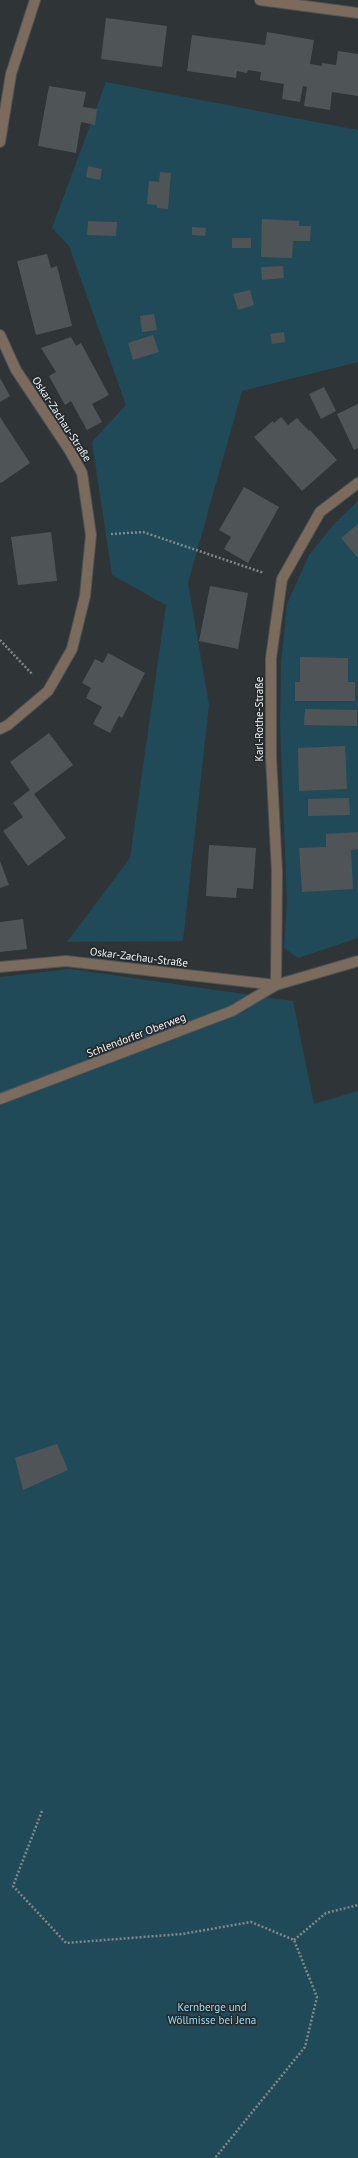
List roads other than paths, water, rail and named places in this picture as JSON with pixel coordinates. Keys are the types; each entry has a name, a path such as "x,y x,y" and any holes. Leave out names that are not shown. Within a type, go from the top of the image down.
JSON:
{"street":[{"path":"0,142 11,74 35,0"},
{"path":"260,0 358,14"},
{"name":"Oskar-Zachau-Straße","path":"0,335 16,370 70,451 82,473 91,535 85,596 72,649 48,691 8,725 0,729"},
{"name":"Karl-Rothe-Straße","path":"276,985 277,872 271,757 271,658 282,579 320,512 358,482"},
{"name":"Oskar-Zachau-Straße","path":"0,967 66,961 276,985"},
{"path":"276,985 358,961"},
{"name":"Schlendorfer Oberweg","path":"0,1099 232,1011 276,985"}],"park label":[{"name":"Kernberge und Wöllmisse bei Jena","path":"212,2013"}]}
